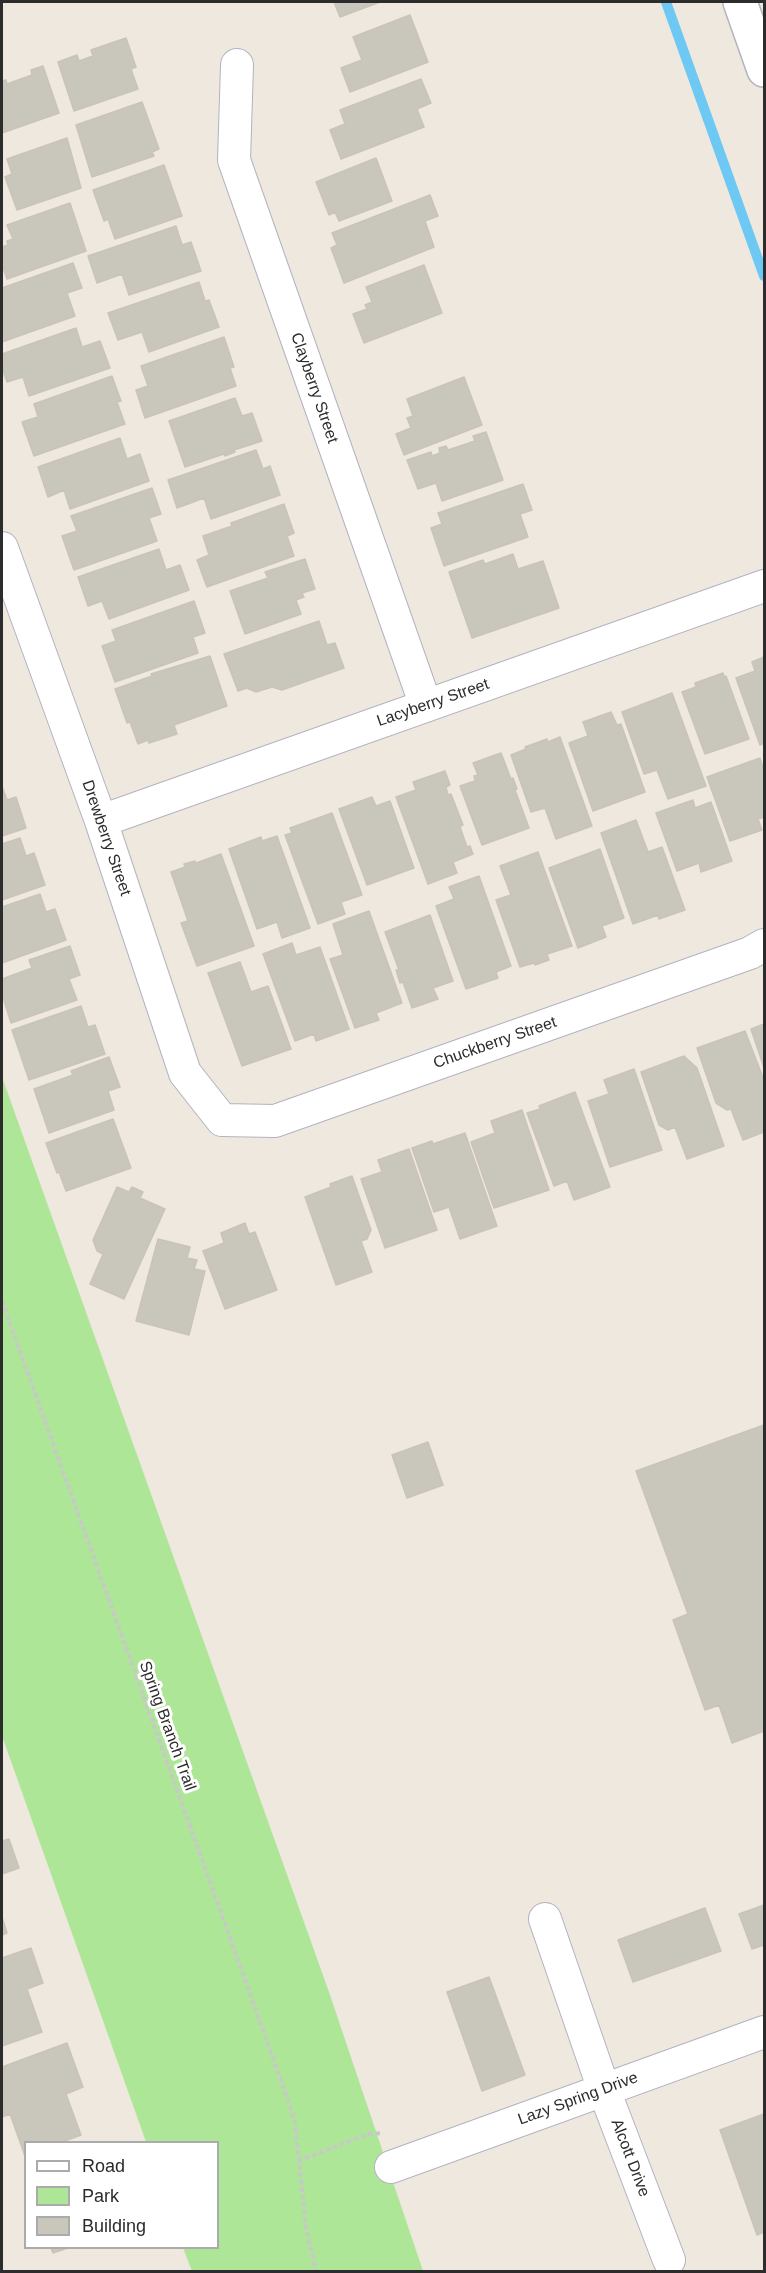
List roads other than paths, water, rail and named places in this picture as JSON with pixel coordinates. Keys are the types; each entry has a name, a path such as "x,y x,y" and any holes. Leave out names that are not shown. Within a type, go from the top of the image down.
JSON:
{"street":[{"path":"740,2 765,70"},
{"name":"Clayberry Street","path":"237,65 234,160 426,706"},
{"name":"Drewberry Street","path":"2,548 101,820 185,1073 222,1120"},
{"name":"Lacyberry Street","path":"101,820 765,586"},
{"name":"Chuckberry Street","path":"222,1120 275,1121 750,953 765,945"},
{"name":"Alcott Drive","path":"545,1919 604,2090 669,2260"},
{"name":"Lazy Spring Drive","path":"401,2163 765,2032"}],"waterway":[{"path":"666,2 764,276"}]}
